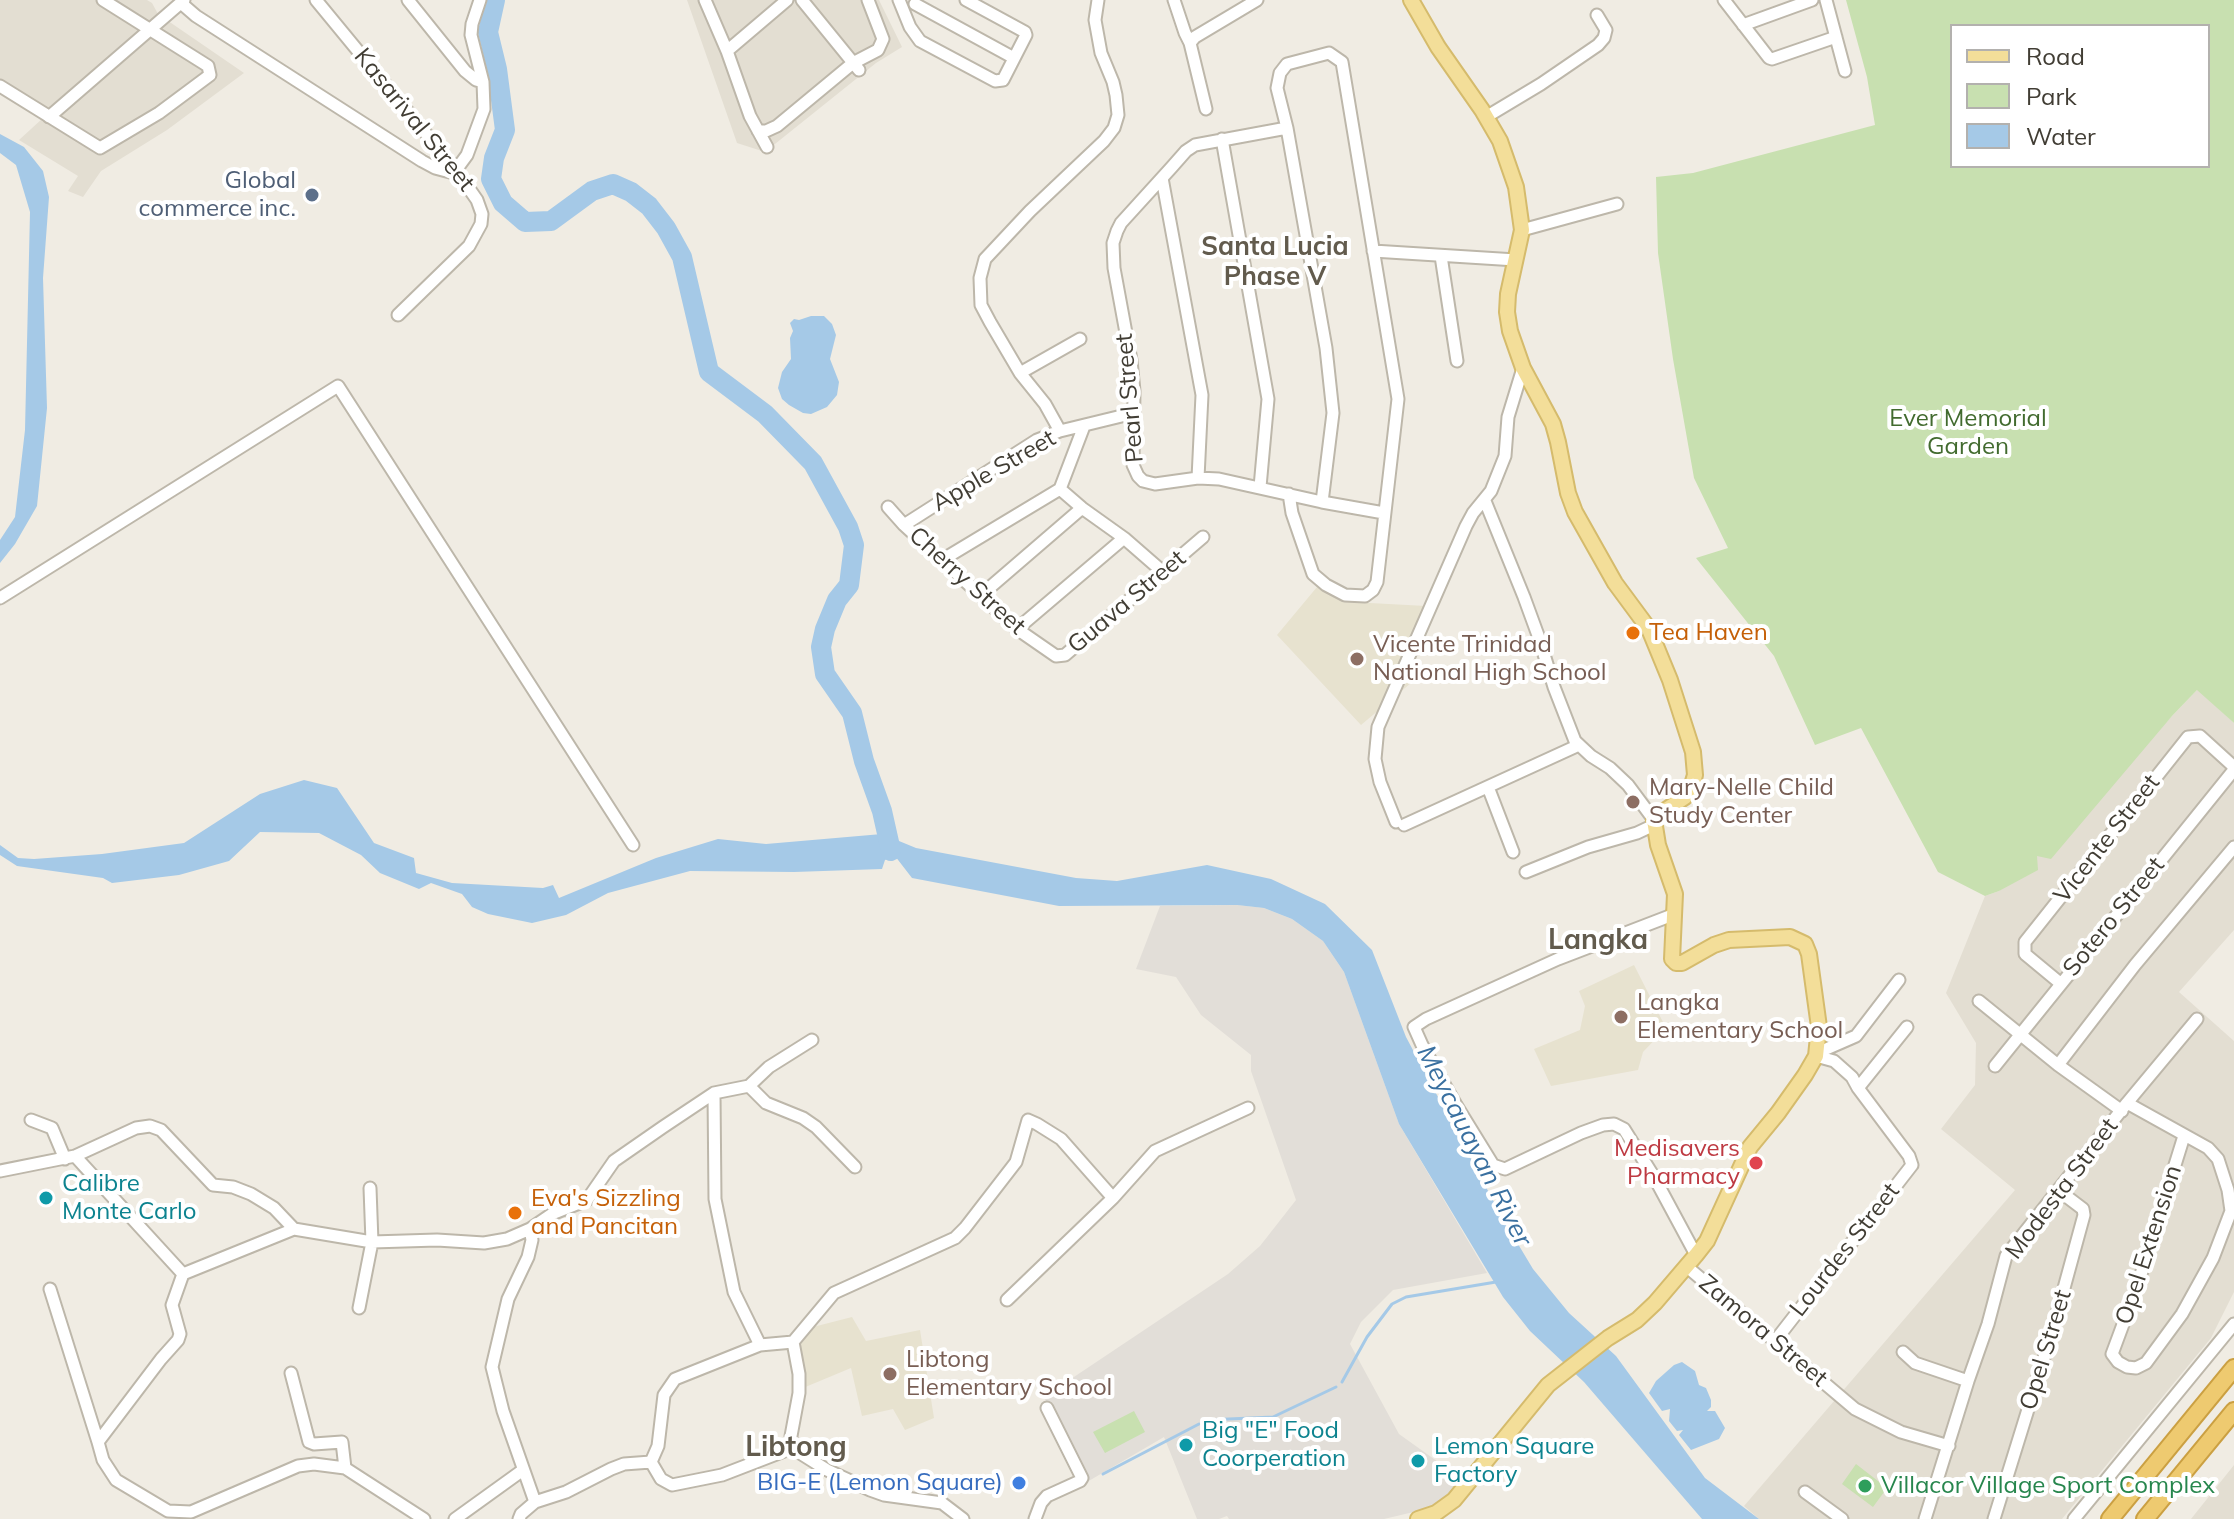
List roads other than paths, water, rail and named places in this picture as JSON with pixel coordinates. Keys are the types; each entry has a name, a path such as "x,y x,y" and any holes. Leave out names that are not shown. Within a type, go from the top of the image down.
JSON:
{"highway":[{"path":"2110,1519 2234,1368"},
{"path":"2145,1519 2234,1411"}],"main road":[{"path":"1411,0 1500,141 1516,187 1522,230 1508,294 1510,331 1523,368 1553,424 1575,512 1615,583 1649,629 1670,680 1693,752 1695,775 1685,797 1660,814 1654,823 1658,845 1675,894 1670,954 1676,963 1682,963 1729,940 1790,937 1805,944 1819,1027 1816,1054 1787,1100 1750,1147 1707,1241 1691,1261 1637,1320 1608,1338 1548,1385 1454,1500 1436,1513 1418,1519"}],"street":[{"path":"0,86 100,148 130,132 210,75 208,66 103,0"},
{"name":"Kasarival Street","path":"316,0 456,170 477,200 482,214 481,224 469,246 398,315"},
{"path":"408,0 471,77 483,82"},
{"path":"49,117 182,1 196,16 422,161 443,171 456,170 467,155 484,109 483,82 471,35 480,0"},
{"path":"705,0 750,116 767,147"},
{"path":"727,51 787,0"},
{"path":"802,0 856,67"},
{"path":"758,131 777,126 878,50 883,39 868,0"},
{"path":"966,0 1023,29 1026,35 1003,80 995,81 920,41 901,5 916,2 1014,58"},
{"path":"1060,431 1045,404 1020,373 981,305 980,278 985,259 1114,128 1118,115 1116,95 1101,53 1095,20 1098,0"},
{"path":"1174,0 1190,43 1206,109"},
{"path":"1190,43 1257,0"},
{"path":"1724,0 1765,55 1772,59 1836,37"},
{"path":"1743,25 1812,0"},
{"path":"1826,0 1845,71"},
{"path":"1486,117 1598,45 1606,30 1597,15"},
{"path":"1289,494 1292,513 1313,574 1345,595 1365,596 1373,590 1377,582 1398,399 1342,62 1329,53 1287,64 1280,73 1277,88 1287,128 1326,348 1333,413 1322,502"},
{"name":"Pearl Street","path":"1287,128 1195,145 1121,223 1113,243 1114,268 1134,391 1133,465 1143,481 1155,484 1198,478 1219,479 1384,513"},
{"path":"1222,139 1268,399 1260,487"},
{"path":"1162,178 1202,395 1198,478"},
{"path":"1522,230 1617,204"},
{"path":"1373,251 1516,260"},
{"path":"1441,256 1457,361"},
{"path":"1020,373 1080,339"},
{"path":"1523,368 1508,417 1505,456 1491,491 1466,526 1378,727 1375,759 1380,782 1400,824 1579,745"},
{"path":"0,598 338,386 633,845"},
{"name":"Apple Street","path":"904,525 1037,440 1060,431 1134,413"},
{"path":"942,560 1060,489 1084,426"},
{"path":"1060,489 1163,572"},
{"path":"1485,501 1529,611 1575,741 1628,785 1654,823 1637,833 1588,847 1526,872"},
{"name":"Cherry Street","path":"888,507 1017,629 1048,652"},
{"path":"981,595 1082,508"},
{"name":"Guava Street","path":"1048,652 1056,656 1065,655 1203,537"},
{"path":"1017,629 1124,538"},
{"name":"Vicente Street","path":"2060,983 2025,954 2025,942 2188,737 2200,736 2234,768"},
{"name":"Sotero Street","path":"1995,1066 2234,768"},
{"path":"1488,787 1513,852"},
{"path":"2058,1065 2135,965 2234,847"},
{"path":"1675,914 1558,959 1414,1027 1493,1165 1505,1169 1603,1125 1614,1124 1624,1129 1654,1177 1691,1261"},
{"path":"1816,1054 1856,1036 1899,980"},
{"path":"1979,1001 2058,1065 2124,1107 2184,1136"},
{"name":"Modesta Street","path":"1925,1519 1988,1324 2006,1256 2197,1019"},
{"path":"1858,1088 1907,1027"},
{"path":"98,1442 178,1340 180,1334 172,1298 183,1274 294,1229 372,1242 437,1240 484,1243 507,1239 530,1229 552,1214 587,1200 614,1161 714,1093 749,1086 769,1067 812,1040"},
{"name":"Lourdes Street","path":"1775,1341 1912,1165 1909,1156 1844,1068 1816,1054"},
{"path":"749,1086 771,1106 803,1118 816,1127 855,1167"},
{"path":"714,1093 715,1199 734,1292 760,1345"},
{"path":"1007,1300 1113,1198 1155,1151 1248,1108"},
{"path":"31,1120 52,1128 70,1157 183,1274"},
{"path":"651,1462 658,1446 664,1395 675,1379 760,1345 793,1342 834,1293 955,1238 1016,1162 1028,1120 1061,1139 1113,1198"},
{"path":"0,1171 70,1157 136,1128 150,1126 161,1130 213,1185 233,1187 251,1194 274,1208 294,1229"},
{"name":"Opel Extension","path":"2184,1136 2208,1148 2218,1159 2231,1211 2213,1258 2182,1314 2146,1363 2136,1368 2127,1367 2112,1354 2138,1284 2184,1136"},
{"path":"359,1308 372,1242 370,1188"},
{"name":"Opel Street","path":"1994,1519 2052,1332 2084,1215 2083,1209 2058,1190"},
{"path":"530,1229 532,1240 528,1257 508,1299 492,1367 503,1411 535,1502"},
{"name":"Zamora Street","path":"1691,1261 1775,1341 1855,1409 1901,1432 1949,1446"},
{"path":"50,1289 103,1460 116,1480 168,1511 191,1512 298,1466 314,1464 345,1468 424,1519"},
{"path":"2074,1519 2234,1324"},
{"path":"792,1448 791,1436 799,1393 793,1342"},
{"path":"1903,1352 1915,1363 1968,1381"},
{"path":"291,1373 309,1442 342,1442 345,1468"},
{"path":"1035,1519 1047,1496 1082,1478 1047,1408"},
{"path":"651,1462 661,1479 672,1485 722,1475 792,1448"},
{"path":"792,1448 827,1470 870,1490 884,1495 942,1503 963,1519"},
{"path":"519,1519 535,1502 566,1492 624,1464 651,1462"},
{"path":"455,1519 523,1470"},
{"path":"1805,1492 1842,1519"}],"water":[{"path":"0,134 24,147 43,171 49,197 43,278 47,408 37,506 0,563 0,540 15,517 25,430 30,212 16,165 0,153"},
{"path":"824,316 832,324 836,335 830,359 839,382 837,395 827,407 811,414 789,405 782,399 778,388 782,372 791,359 790,338 793,331 790,323 794,319"},
{"path":"304,780 337,788 374,843 414,858 416,873 452,883 543,888 553,885 559,898 656,858 718,839 766,844 882,834 916,848 1076,878 1117,881 1207,865 1271,879 1325,904 1372,950 1406,1037 1533,1269 1569,1313 1616,1356 1705,1478 1759,1519 1702,1519 1584,1382 1530,1331 1503,1297 1399,1124 1344,972 1323,941 1292,919 1264,908 1237,905 1059,906 912,878 895,856 885,860 882,869 690,871 608,893 566,915 532,923 488,914 472,907 462,894 431,883 419,889 380,873 361,855 319,833 260,832 229,861 179,875 112,883 103,878 17,866 0,855 0,845 18,858 34,859 184,843 260,794"},
{"path":"1682,1362 1695,1371 1699,1385 1706,1388 1711,1400 1707,1411 1715,1411 1725,1428 1719,1439 1691,1450 1679,1435 1683,1430 1677,1431 1669,1421 1670,1409 1662,1411 1649,1393 1656,1381"}],"waterway":[{"path":"495,0 488,32 497,69 505,130 494,158 491,179 503,203 525,222 551,221 592,191 613,184 631,192 649,206 682,257 709,372 765,414 813,463 848,527 854,545 849,585 837,600 821,647 825,674 852,713 891,851"},
{"path":"1342,1382 1367,1337 1392,1304 1406,1297 1496,1282"},
{"path":"1207,1420 1273,1417 1336,1387"},
{"path":"1103,1474 1199,1424"}],"place":[{"name":"Global commerce inc.","path":"312,195"},
{"name":"Tea Haven","path":"1633,633"},
{"name":"Vicente Trinidad National High School","path":"1357,659"},
{"name":"Mary-Nelle Child Study Center","path":"1633,802"},
{"name":"Langka Elementary School","path":"1621,1017"},
{"name":"Medisavers Pharmacy","path":"1756,1163"},
{"name":"Calibre Monte Carlo","path":"46,1198"},
{"name":"Eva's Sizzling and Pancitan","path":"515,1213"},
{"name":"Libtong Elementary School","path":"890,1374"},
{"name":"Big \"E\" Food Coorperation","path":"1186,1445"},
{"name":"Lemon Square Factory","path":"1418,1461"},
{"name":"BIG-E (Lemon Square)","path":"1019,1483"},
{"name":"Villacor Village Sport Complex","path":"1865,1486"}],"district":[{"name":"Santa Lucia Phase V","path":"1275,262"},
{"name":"Langka","path":"1598,941"},
{"name":"Libtong","path":"796,1448"}],"park label":[{"name":"Ever Memorial Garden","path":"1968,433"}],"water label":[{"name":"Meycauayan River","path":"1474,1146"}]}
